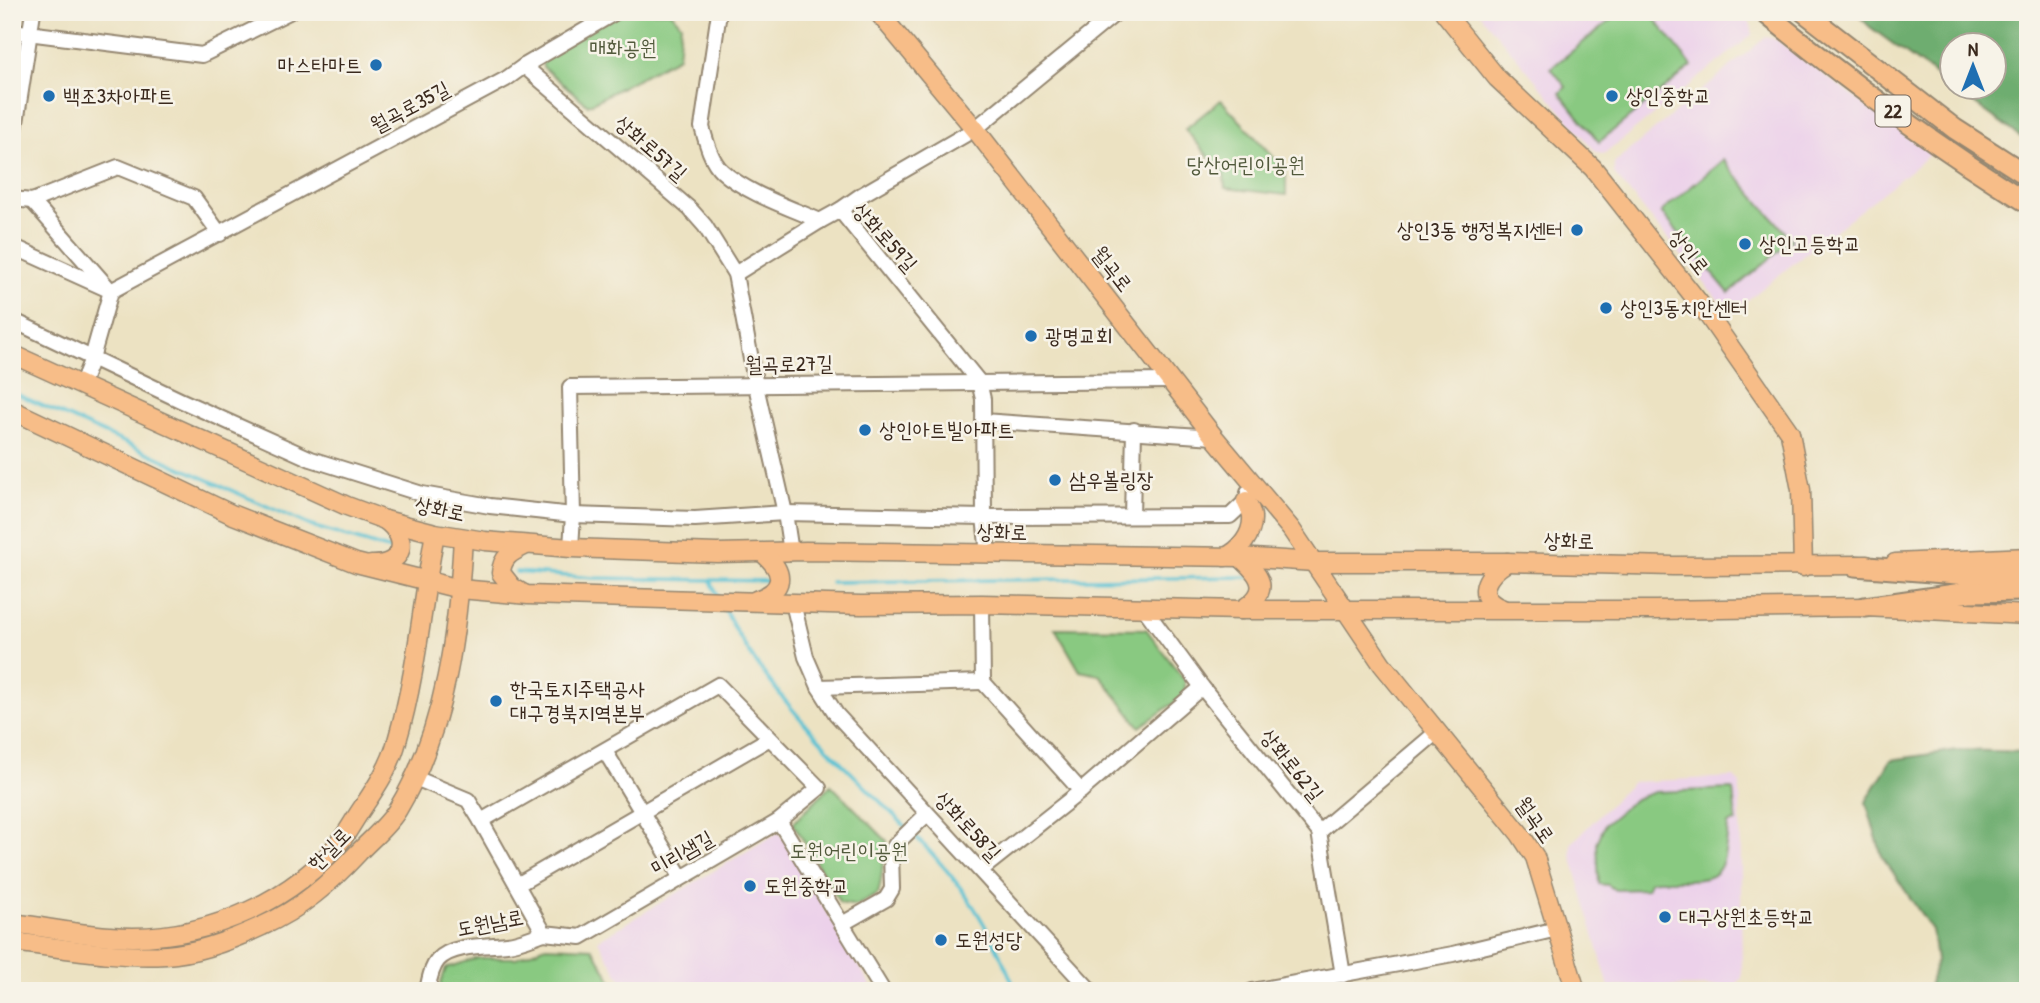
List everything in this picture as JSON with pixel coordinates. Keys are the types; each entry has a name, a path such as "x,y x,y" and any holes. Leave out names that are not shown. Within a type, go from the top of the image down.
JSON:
{"highway":[{"name":"22","path":"1764,12 1818,57 1972,169 2028,203"},
{"name":"22","path":"1804,12 1955,128 2028,176"},
{"path":"1855,566 2028,591"},
{"path":"1866,607 1969,583 2028,574"}],"main road":[{"name":"월곡로","path":"878,12 975,130 1170,382 1291,529 1382,664 1520,834 1535,857 1576,991"},
{"name":"상인로","path":"1444,12 1497,78 1593,168 1703,308 1790,433 1801,489 1803,567"},
{"name":"상화로","path":"12,354 347,506 385,520 435,533 526,545 763,554 791,552 1233,557 1314,562 1803,567 2028,557"},
{"path":"12,410 231,514 364,565 460,589 674,600 861,605 982,604 1241,610 1866,607 2028,615"},
{"path":"1241,610 1253,603 1261,591 1261,580 1253,568 1233,557 1248,536 1252,517 1246,501"},
{"path":"364,565 385,564 400,552 402,543 399,534 385,520"},
{"name":"한실로","path":"12,923 134,937 177,932 244,913 282,894 311,870 342,839 382,779 397,744 417,658 435,533"},
{"name":"한실로","path":"12,942 117,955 168,955 209,947 281,918 310,899 345,868 397,811 435,722 460,589 463,538"},
{"path":"525,594 512,587 503,577 501,566 510,552 526,545"},
{"path":"752,601 771,594 780,579 778,568 763,554"},
{"path":"1504,610 1486,599 1485,589 1494,570 1507,562"}],"street":[{"path":"12,149 33,12"},
{"path":"12,31 202,55 289,12"},
{"name":"월곡로35길","path":"111,291 506,79 616,12"},
{"name":"상화로59길","path":"719,12 702,127 706,144 721,170 748,188 820,221 840,210 979,382"},
{"path":"840,210 975,130 1117,12"},
{"name":"상화로57길","path":"524,66 690,209 711,234 735,274 791,552"},
{"path":"12,199 32,201 118,167 194,198 220,234"},
{"path":"32,201 111,291"},
{"path":"735,274 820,221"},
{"path":"12,246 111,291"},
{"path":"80,386 92,358 111,291"},
{"path":"12,320 312,459 435,497 489,506 573,516 695,519 785,513 984,517 1230,516 1246,501 1251,482"},
{"path":"979,382 984,421 984,517 988,554"},
{"name":"월곡로27길","path":"571,548 573,516 570,387 1170,382"},
{"path":"984,421 1214,437"},
{"path":"1132,516 1133,430"},
{"name":"상화로58길","path":"793,603 806,657 836,714 1091,991"},
{"path":"982,604 982,682 1081,791"},
{"name":"상화로62길","path":"1144,608 1202,687 1320,832 1343,975"},
{"path":"820,687 982,682"},
{"name":"미리샘길","path":"481,821 718,685 819,788 779,821 580,937 544,933"},
{"path":"981,870 1081,791 1202,687"},
{"path":"1320,832 1438,731"},
{"path":"517,885 770,738"},
{"path":"605,751 681,877"},
{"path":"413,777 468,800 544,933"},
{"path":"842,924 886,899 892,889 891,852 927,814"},
{"path":"779,821 883,991"},
{"path":"1252,991 1453,954 1557,929"},
{"name":"도원남로","path":"427,991 432,971 439,959 448,954 478,945 509,944 544,933"}],"shaded area":[{"name":"상인중학교","path":"1478,12 1739,12 1750,22 1753,34 1606,153 1601,154 1595,151"},
{"name":"상인고등학교","path":"1766,37 1777,40 1931,154 1730,314 1614,174 1614,163"},
{"name":"대구상원초등학교","path":"1734,777 1740,784 1742,978 1735,986 1609,987 1571,855 1571,844 1632,782"},
{"name":"도원중학교","path":"779,832 874,991 628,991 598,940"}],"green space":[{"name":"매화공원","path":"616,12 671,12 681,24 678,57 588,105 543,67 542,55"},
{"path":"1621,12 1649,12 1692,66 1599,142 1560,93 1566,87 1551,68"},
{"path":"1855,12 2028,12 2028,142 1972,102 2008,102 2008,32 1938,32 1938,77 1870,27"},
{"name":"당산어린이공원","path":"1221,100 1286,171 1286,195 1225,188 1224,175 1185,129"},
{"path":"1723,160 1792,240 1729,293 1661,212"},
{"path":"1055,628 1146,629 1185,681 1185,695 1140,727 1100,675 1080,671"},
{"path":"1958,750 2028,752 2028,991 1928,991 1936,961 1932,930 1882,856 1866,802 1891,760"},
{"name":"도원어린이공원","path":"831,785 887,841 878,894 856,906 840,903 793,823"},
{"path":"1733,789 1736,822 1728,824 1723,859 1713,875 1692,880 1650,881 1647,889 1615,890 1608,885 1599,884 1597,843 1605,824 1635,799 1655,792"},
{"path":"546,946 592,948 618,991 438,991 446,968 478,958 516,958"}],"waterway":[{"path":"12,392 311,526 391,550"},
{"path":"516,572 594,578 772,581"},
{"path":"831,582 1248,577"},
{"path":"711,581 718,596"},
{"path":"723,606 739,636 781,696 831,752 907,828"},
{"path":"912,833 946,870 973,906 996,946 1016,991"}],"place":[{"name":"마스타마트","path":"376,65"},
{"name":"백조3차아파트","path":"49,96"},
{"name":"상인중학교","path":"1612,96"},
{"name":"상인3동 행정복지센터","path":"1577,230"},
{"name":"상인고등학교","path":"1745,244"},
{"name":"상인3동치안센터","path":"1606,308"},
{"name":"광명교회","path":"1031,336"},
{"name":"상인아트빌아파트","path":"865,430"},
{"name":"삼우볼링장","path":"1055,480"},
{"name":"한국토지주택공사 대구경북지역본부","path":"496,701"},
{"name":"도원중학교","path":"750,886"},
{"name":"대구상원초등학교","path":"1665,917"},
{"name":"도원성당","path":"941,940"}]}
